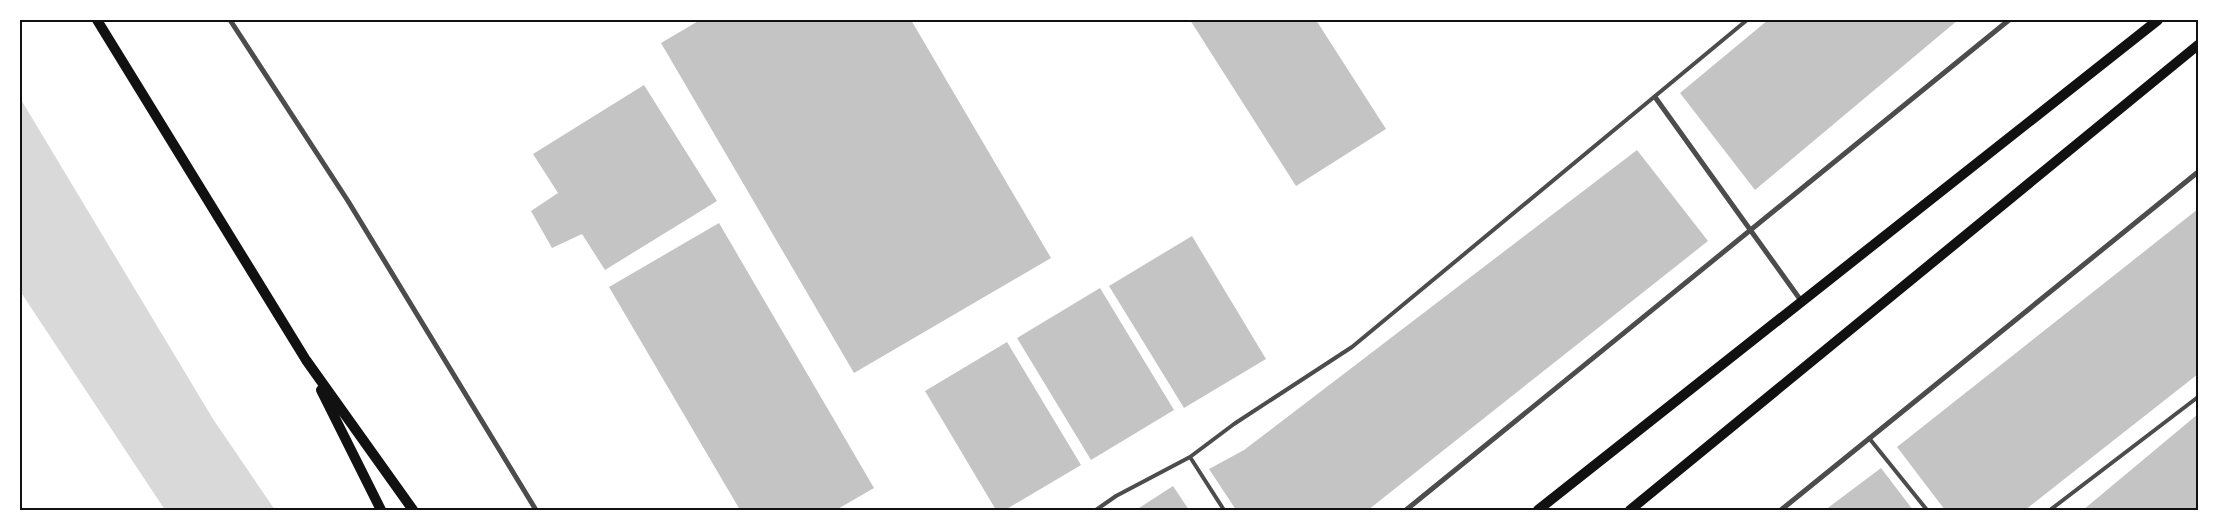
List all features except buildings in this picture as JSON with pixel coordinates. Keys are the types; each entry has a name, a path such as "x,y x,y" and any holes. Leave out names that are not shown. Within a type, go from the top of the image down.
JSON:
{"main road":[{"path":"97,20 306,360 413,510"},
{"path":"1538,510 2158,20"},
{"path":"1630,510 2198,45"},
{"path":"306,360 381,510"}],"street":[{"path":"230,20 348,201 536,510"},
{"path":"1406,510 2009,20"},
{"path":"1655,97 1802,302"},
{"path":"1781,510 1868,437 2198,172"}],"lane":[{"path":"1096,510 1116,496 1190,456 1234,424 1352,347 1747,20"},
{"path":"2050,510 2198,397"},
{"path":"1868,437 1926,510"},
{"path":"1190,456 1224,510"}],"shaded area":[{"path":"20,98 213,419 275,510 165,510 20,291"}]}
